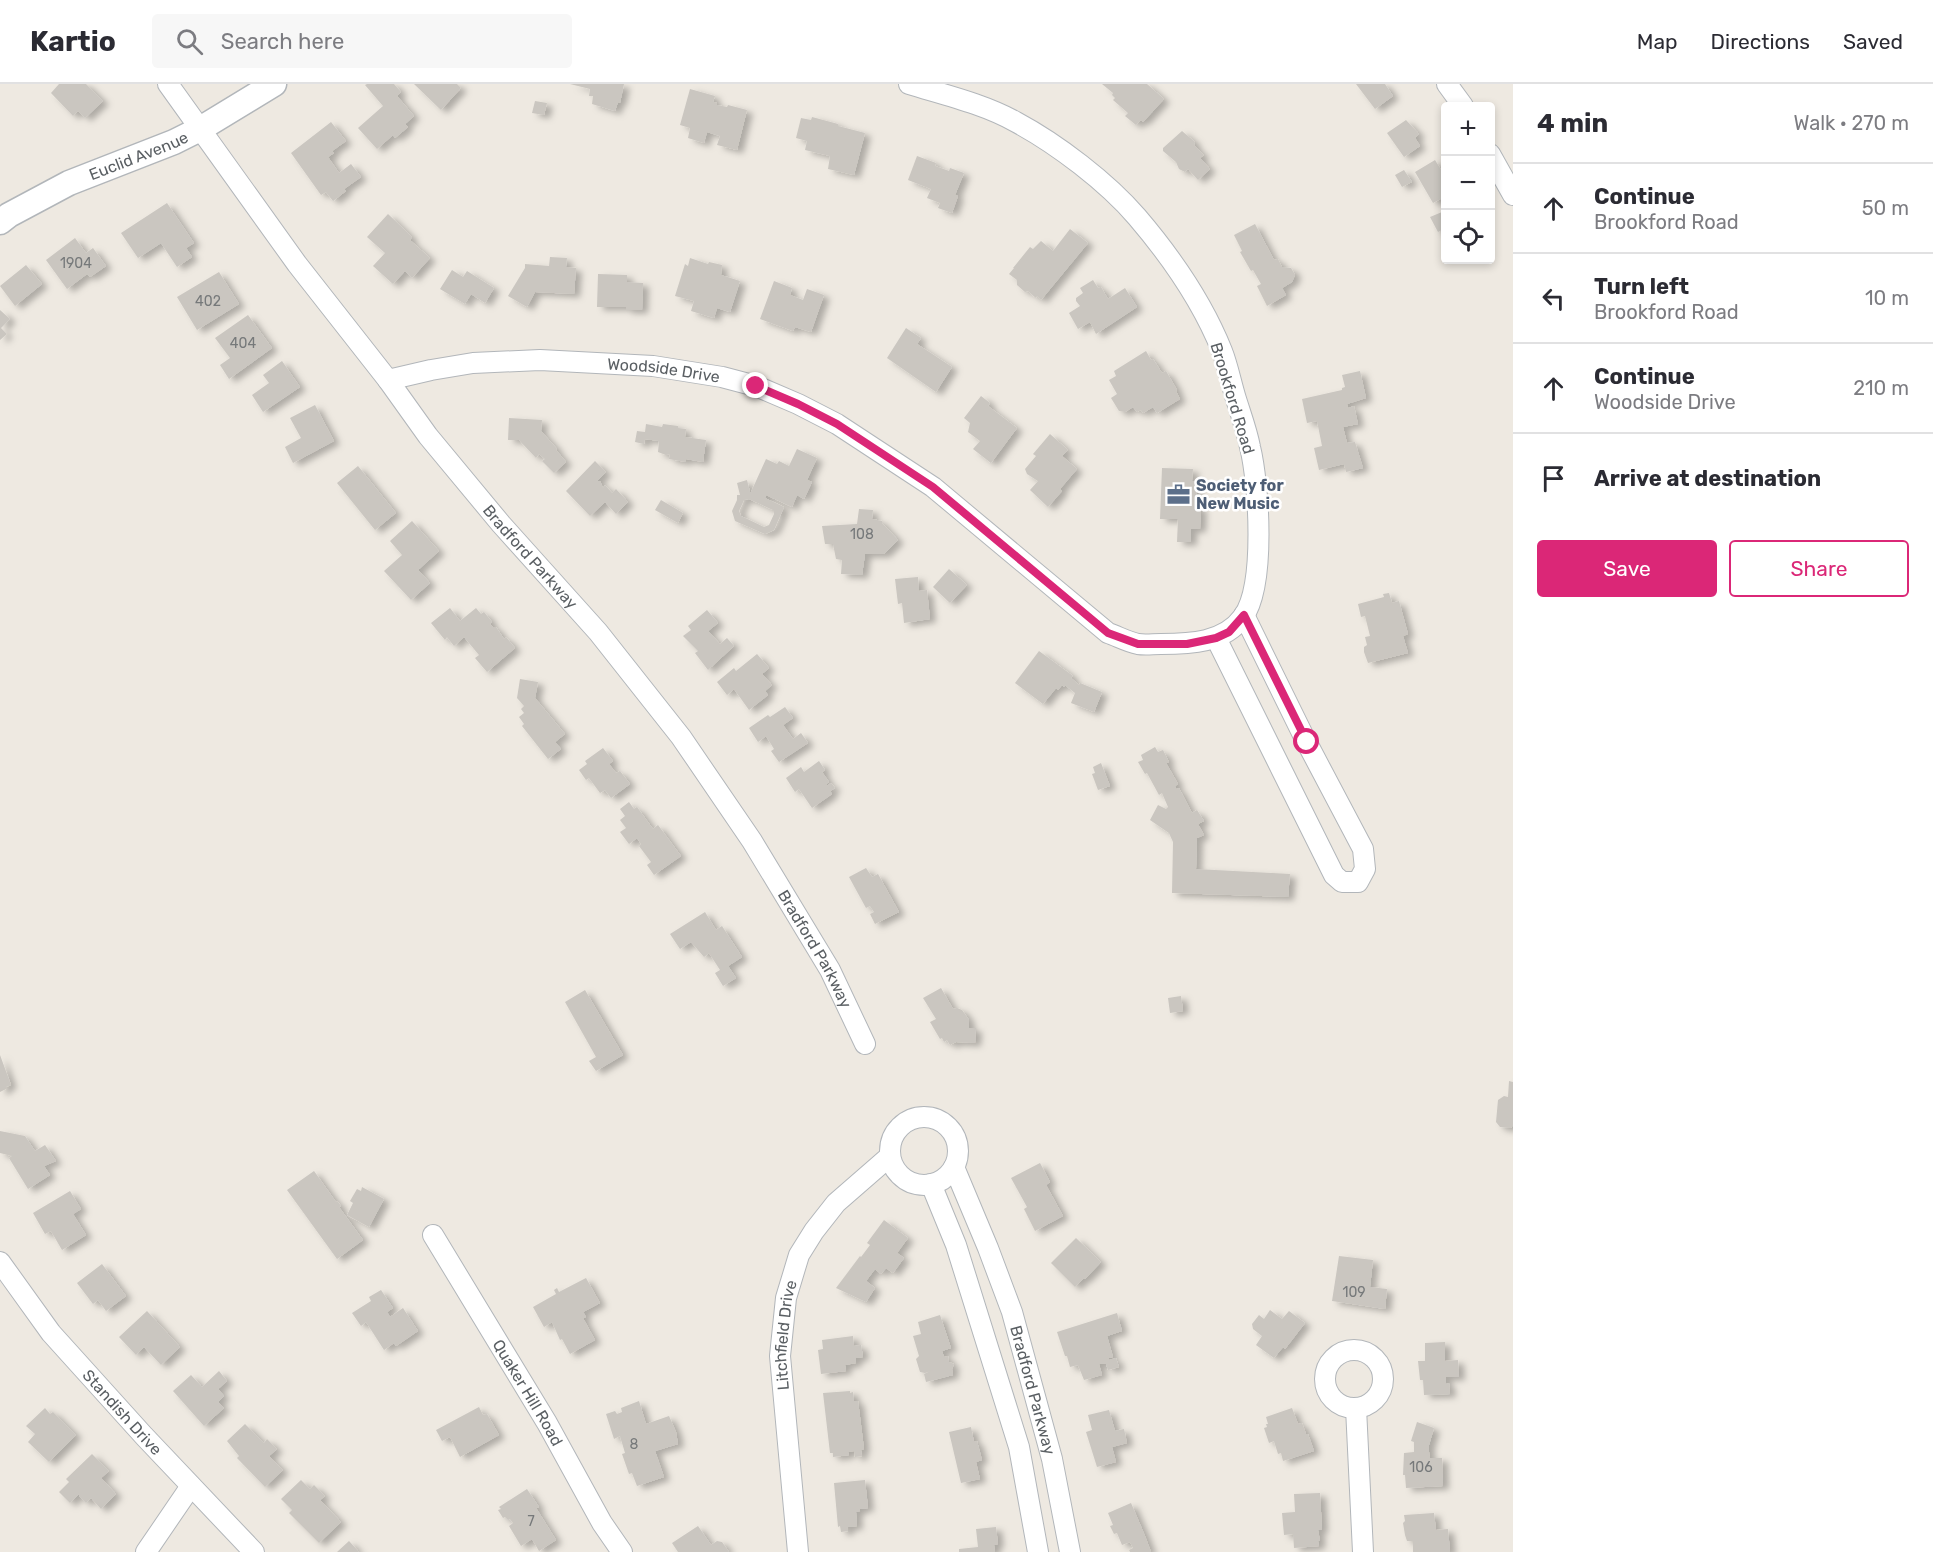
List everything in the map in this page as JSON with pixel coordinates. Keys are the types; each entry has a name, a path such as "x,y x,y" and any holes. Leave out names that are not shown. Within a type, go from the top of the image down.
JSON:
{"street":[{"name":"Bradford Parkway","path":"168,84 297,264 388,380 428,436 501,524 598,632 681,737 752,841 830,970 865,1044"},
{"name":"Euclid Avenue","path":"0,222 69,183 174,142 200,129 274,84"},
{"name":"Brookford Road","path":"909,84 982,107 1016,122 1060,151 1105,185 1136,216 1173,261 1194,292 1222,351 1251,447 1257,486 1257,557 1254,584 1244,615 1229,632 1216,638"},
{"path":"1447,84 1459,102"},
{"path":"1492,156 1513,195"},
{"name":"Woodside Drive","path":"388,380 473,363 540,360 652,366 722,377 756,386 837,424 933,487 1108,633 1138,644 1187,644 1216,638"},
{"path":"1216,638 1334,875 1342,882 1358,882 1365,869 1363,849 1244,615"},
{"name":"Bradford Parkway","path":"890,1156 892,1138 903,1123 912,1119 930,1117 946,1125 957,1140 957,1159 954,1167 1012,1312 1052,1459 1070,1552"},
{"path":"890,1156 900,1175 920,1185 931,1184 948,1175 954,1167"},
{"name":"Litchfield Drive","path":"798,1552 780,1356 786,1298 799,1255 814,1231 836,1203 890,1156"},
{"name":"Bradford Parkway","path":"931,1184 956,1245 1019,1447 1038,1552"},
{"name":"Quaker Hill Road","path":"433,1235 547,1423 602,1523 622,1552"},
{"name":"Standish Drive","path":"0,1262 51,1333 144,1437 254,1552"},
{"path":"1356,1408 1363,1552"},
{"path":"146,1552 191,1486"}],"building":[{"path":"59,84 86,84 103,101 85,118 78,111 73,116 51,93"},
{"path":"394,84 401,92 397,96 414,116 405,124 408,127 395,138 393,135 377,149 358,128 383,106 365,85"},
{"path":"414,84 457,84 461,88 441,110"},
{"path":"570,84 624,84 620,103 618,102 615,111 592,104 593,96 589,96 590,89"},
{"path":"1102,84 1147,84 1164,99 1143,122 1141,120 1136,125 1125,116 1128,113 1113,100 1115,98 1113,93"},
{"path":"1356,84 1385,84 1393,96 1375,109"},
{"path":"690,89 715,96 713,102 717,105 727,107 728,105 747,110 737,150 717,145 720,136 707,132 704,143 688,138 690,128 680,125"},
{"path":"535,101 547,103 544,115 532,113"},
{"path":"812,117 865,133 854,175 828,169 830,156 805,150 807,141 796,138 801,118 811,120"},
{"path":"1406,120 1419,134 1415,138 1420,146 1404,157 1387,133"},
{"path":"331,122 346,141 332,151 334,153 328,157 339,173 351,164 361,177 344,189 346,191 333,201 326,192 321,195 291,153"},
{"path":"1182,131 1195,142 1194,145 1204,155 1200,158 1210,169 1198,180 1188,169 1185,172 1179,169 1176,162 1163,151 1163,148"},
{"path":"917,156 936,163 935,166 964,173 955,195 958,196 952,213 938,208 940,203 927,198 931,189 908,180"},
{"path":"1435,160 1441,170 1441,199 1433,203 1415,172"},
{"path":"1404,170 1412,182 1402,187 1395,175"},
{"path":"167,203 194,243 186,248 192,257 177,267 161,243 138,258 121,233"},
{"path":"1441,212 1441,230 1438,232 1430,217"},
{"path":"388,214 412,237 410,240 430,258 412,278 405,271 393,284 373,266 385,253 367,237"},
{"path":"1255,224 1274,260 1278,259 1282,267 1291,268 1295,275 1292,282 1282,288 1286,295 1267,306 1257,286 1261,284 1240,252 1242,251 1234,235"},
{"path":"1070,229 1088,243 1041,300 1028,291 1025,292 1017,285 1017,280 1009,274 1013,268 1030,247 1033,249 1041,241 1053,251"},
{"path":"75,238 86,253 93,248 106,266 90,277 87,274 67,289 46,260"},
{"path":"550,257 567,258 566,267 576,268 574,294 535,292 527,307 508,296 525,268 525,264 549,266"},
{"path":"690,258 708,264 709,262 722,265 721,275 740,281 730,312 717,308 714,318 691,311 694,301 675,296 685,264 688,266"},
{"path":"26,265 42,284 15,306 0,286"},
{"path":"452,270 463,277 467,271 494,288 485,303 471,294 465,304 440,289"},
{"path":"219,272 239,304 197,330 177,297"},
{"path":"598,274 627,275 627,282 643,283 642,310 626,310 626,307 597,307"},
{"path":"1093,280 1098,288 1101,287 1108,299 1125,288 1137,307 1096,334 1090,322 1078,329 1069,313 1080,306 1076,298 1083,293 1080,288"},
{"path":"774,281 792,288 790,295 803,300 807,289 824,295 811,332 795,327 793,331 760,319"},
{"path":"0,310 10,319 1,328 7,334 0,340"},
{"path":"248,315 272,348 229,379 220,365 230,358 215,338"},
{"path":"906,328 921,338 917,344 952,367 936,392 887,358"},
{"path":"1146,351 1162,373 1166,371 1180,399 1157,413 1153,407 1143,413 1141,410 1137,412 1133,407 1125,412 1119,411 1111,398 1117,394 1109,380 1116,376 1114,371"},
{"path":"282,361 300,387 263,412 252,395 269,383 263,375"},
{"path":"1360,371 1366,398 1347,404 1348,408 1354,406 1358,424 1343,427 1347,443 1355,442 1363,468 1346,472 1344,464 1319,470 1314,448 1322,446 1317,421 1307,423 1302,399 1342,390 1345,387 1342,375"},
{"path":"981,396 990,403 988,406 1017,428 991,463 973,449 980,441 968,432 970,423 964,418"},
{"path":"315,405 334,441 293,463 285,447 301,438 290,418"},
{"path":"509,418 542,420 541,431 566,462 554,473 542,461 545,459 539,454 536,458 519,440 508,440"},
{"path":"646,424 662,427 663,424 678,426 678,428 686,429 685,437 706,440 703,462 669,459 670,454 658,452 659,441 645,439 644,444 635,442 637,431 645,432"},
{"path":"1050,434 1068,450 1062,456 1077,469 1048,507 1030,490 1038,481 1027,474 1025,469 1036,456 1033,454"},
{"path":"797,449 817,458 807,480 812,482 804,499 797,495 792,507 766,495 765,498 784,507 774,530 765,534 735,521 732,511 737,495 740,495 737,483 747,480 751,492 766,459 777,464 779,461 789,466","holes":["749,499 773,510 774,514 769,525 764,527 741,516 739,511 744,500"]},
{"path":"595,461 606,472 597,481 600,481 603,488 605,485 612,493 616,489 628,502 616,514 605,502 590,516 566,491"},
{"path":"358,466 396,513 375,530 337,483"},
{"name":"Society for New Music","path":"1162,468 1193,469 1192,481 1197,481 1196,507 1201,507 1200,529 1191,529 1191,542 1177,542 1178,519 1160,519"},
{"path":"661,500 683,513 678,523 655,510"},
{"path":"859,509 873,510 872,519 882,521 898,540 884,554 865,554 862,575 841,574 842,560 836,559 833,544 825,544 822,526 857,524"},
{"path":"412,521 439,551 418,570 430,583 411,600 384,571 402,555 390,541"},
{"path":"949,569 967,585 950,603 933,587"},
{"path":"918,577 919,591 927,590 930,619 904,623 902,603 898,604 895,579"},
{"path":"1389,593 1392,603 1399,601 1408,634 1403,636 1408,653 1368,663 1364,647 1367,645 1365,637 1370,636 1365,616 1361,617 1358,604 1384,597 1383,594"},
{"path":"450,608 460,621 476,608 481,614 484,612 492,622 490,624 496,627 504,639 506,637 515,648 487,672 475,658 479,655 464,637 454,646 447,637 445,640 431,623"},
{"path":"707,610 718,623 708,631 720,644 727,638 734,646 708,670 695,653 698,651 683,636 691,630 688,626"},
{"path":"1039,651 1073,676 1071,678 1079,685 1080,683 1102,692 1094,712 1071,703 1075,693 1065,685 1058,690 1056,688 1043,704 1015,683"},
{"path":"757,654 769,668 762,674 772,685 765,691 768,695 749,710 734,689 727,695 717,682 734,668 736,671"},
{"path":"520,679 538,682 535,698 565,734 555,742 561,749 548,759 522,726 524,724 519,717 524,713 521,709 524,706 517,698"},
{"path":"785,707 793,718 783,725 793,739 801,733 808,743 779,762 771,751 774,749 766,736 758,742 749,728"},
{"path":"1155,747 1158,752 1163,750 1169,762 1166,763 1178,784 1175,786 1176,789 1179,788 1192,813 1197,810 1204,821 1198,824 1204,835 1197,838 1196,869 1290,874 1288,897 1172,893 1173,842 1169,833 1150,820 1158,805 1166,809 1168,807 1162,793 1159,795 1138,762 1143,760 1141,755"},
{"path":"603,748 613,761 609,764 616,773 620,771 630,784 611,798 605,790 600,793 589,778 586,780 579,770 587,764 585,761"},
{"path":"819,761 825,770 822,772 829,782 827,786 831,783 835,788 830,791 832,794 812,808 799,789 795,792 786,778 801,767 804,772"},
{"path":"1101,763 1110,786 1098,790 1092,774 1095,773 1093,767"},
{"path":"629,802 634,809 637,807 653,829 658,825 681,856 654,875 647,865 651,862 639,846 641,844 637,838 629,844 620,832 626,828 620,820 625,816 620,809"},
{"path":"866,868 872,877 878,874 899,912 875,924 870,914 874,912 870,906 866,908 849,877"},
{"path":"705,912 716,930 722,926 742,957 728,966 736,978 723,986 715,973 720,970 709,953 704,957 691,942 680,949 670,934"},
{"path":"941,988 953,1009 962,1010 969,1020 969,1028 976,1028 975,1043 956,1042 950,1045 947,1040 944,1042 942,1038 940,1039 930,1022 936,1019 923,998"},
{"path":"585,990 623,1055 596,1071 589,1061 596,1057 565,1002"},
{"path":"1181,996 1183,1011 1170,1013 1168,998"},
{"path":"0,1055 11,1085 0,1092"},
{"path":"1509,1081 1513,1082 1513,1125 1511,1128 1500,1127 1496,1122 1498,1100 1504,1096 1508,1097"},
{"path":"0,1131 25,1136 35,1151 45,1145 56,1161 44,1166 50,1175 28,1189 9,1158 12,1156 0,1153"},
{"path":"1040,1163 1050,1182 1046,1185 1063,1216 1035,1231 1024,1209 1027,1207 1011,1178"},
{"path":"314,1171 363,1240 337,1259 287,1190"},
{"path":"362,1187 384,1199 369,1227 347,1215 353,1203 350,1201 357,1189 361,1191"},
{"path":"70,1191 81,1209 73,1214 86,1235 62,1250 51,1231 45,1234 33,1213"},
{"path":"884,1220 908,1238 897,1253 904,1258 893,1273 886,1268 881,1274 875,1269 866,1281 875,1288 866,1302 836,1288 870,1245 867,1243"},
{"path":"1076,1238 1101,1262 1075,1287 1051,1263"},
{"path":"1339,1256 1373,1260 1370,1287 1387,1289 1385,1309 1332,1301"},
{"path":"102,1264 126,1296 106,1311 98,1300 93,1304 77,1283"},
{"path":"586,1278 600,1303 583,1312 586,1317 583,1318 595,1340 570,1354 562,1339 560,1340 552,1322 544,1327 533,1307 556,1294 554,1290 557,1288 559,1292"},
{"path":"381,1290 393,1308 387,1312 390,1317 403,1308 418,1331 396,1346 394,1343 384,1350 366,1322 361,1326 352,1313 371,1301 369,1297"},
{"path":"1270,1310 1282,1319 1289,1311 1305,1323 1285,1349 1283,1347 1274,1358 1256,1345 1262,1336 1253,1329 1252,1324 1259,1315 1264,1319"},
{"path":"147,1311 180,1347 161,1365 144,1347 136,1355 119,1337"},
{"path":"1117,1313 1122,1331 1107,1336 1113,1357 1109,1360 1116,1358 1119,1367 1108,1370 1106,1364 1099,1364 1102,1375 1084,1380 1078,1365 1070,1367 1057,1332"},
{"path":"940,1315 951,1348 942,1351 944,1357 948,1356 949,1362 954,1364 953,1375 926,1382 924,1374 933,1370 920,1372 916,1359 919,1356 913,1336 921,1334 918,1322"},
{"path":"853,1336 854,1346 861,1345 863,1357 856,1358 856,1363 845,1365 846,1371 821,1374 818,1350 823,1349 822,1340"},
{"path":"1445,1342 1445,1361 1458,1360 1459,1377 1446,1377 1450,1394 1424,1395 1418,1361 1425,1361 1425,1343"},
{"path":"219,1371 227,1381 218,1389 224,1396 218,1402 224,1408 204,1426 173,1391 191,1375 202,1387"},
{"path":"850,1391 850,1393 853,1392 854,1401 858,1401 864,1449 861,1450 862,1456 855,1457 854,1451 848,1452 849,1455 833,1457 833,1453 830,1453 823,1393"},
{"path":"639,1401 646,1424 669,1416 678,1444 655,1451 664,1477 637,1486 632,1473 629,1474 622,1454 625,1453 620,1436 614,1439 606,1414 615,1411 617,1414 622,1412 621,1408"},
{"path":"479,1407 483,1415 487,1414 499,1435 460,1457 450,1437 442,1441 436,1430"},
{"path":"45,1408 50,1414 53,1412 76,1435 49,1462 28,1442 35,1434 26,1426"},
{"path":"1292,1408 1298,1424 1302,1423 1308,1434 1314,1451 1283,1461 1274,1441 1269,1443 1264,1428 1268,1424 1266,1417"},
{"path":"1109,1410 1115,1431 1124,1429 1127,1443 1112,1447 1116,1462 1097,1467 1086,1432 1092,1430 1088,1415"},
{"path":"1417,1422 1434,1428 1429,1452 1430,1458 1442,1458 1443,1486 1406,1488 1405,1475 1403,1475 1404,1453 1414,1452 1414,1442 1411,1441"},
{"path":"245,1424 264,1443 267,1439 277,1449 269,1456 283,1470 265,1487 237,1458 239,1456 227,1441"},
{"path":"971,1427 974,1442 977,1441 982,1460 976,1462 980,1479 961,1483 949,1432"},
{"path":"92,1454 109,1471 101,1478 116,1494 101,1509 91,1498 86,1503 79,1496 80,1493 70,1503 59,1492 69,1482 66,1479"},
{"path":"301,1480 310,1489 314,1485 325,1496 320,1500 341,1522 319,1543 289,1513 292,1510 281,1499"},
{"path":"865,1480 868,1508 856,1512 857,1526 848,1527 848,1531 841,1532 840,1526 838,1527 834,1483"},
{"path":"527,1489 556,1540 539,1551 532,1539 521,1546 509,1526 513,1523 510,1519 503,1518 498,1510 501,1509 499,1507"},
{"path":"1320,1493 1322,1530 1318,1530 1319,1546 1294,1548 1293,1534 1284,1535 1282,1513 1295,1512 1294,1494"},
{"path":"1131,1503 1151,1552 1130,1552 1129,1550 1133,1548 1130,1542 1122,1545 1117,1533 1114,1534 1110,1526 1113,1525 1108,1513"},
{"path":"1434,1513 1436,1530 1448,1529 1450,1552 1413,1552 1413,1541 1407,1541 1405,1535 1404,1515"},
{"path":"698,1526 711,1545 717,1541 722,1542 729,1552 678,1552 672,1543"},
{"path":"996,1527 998,1544 994,1545 995,1552 959,1552 959,1549 978,1547 976,1529"},
{"path":"349,1541 359,1552 337,1552"}],"place":[{"name":"Society for New Music","path":"1178,494"}],"route":[{"path":"756,386 837,424 933,487 1108,633 1138,644 1187,644 1216,638 1229,632 1244,615 1307,742"}]}
